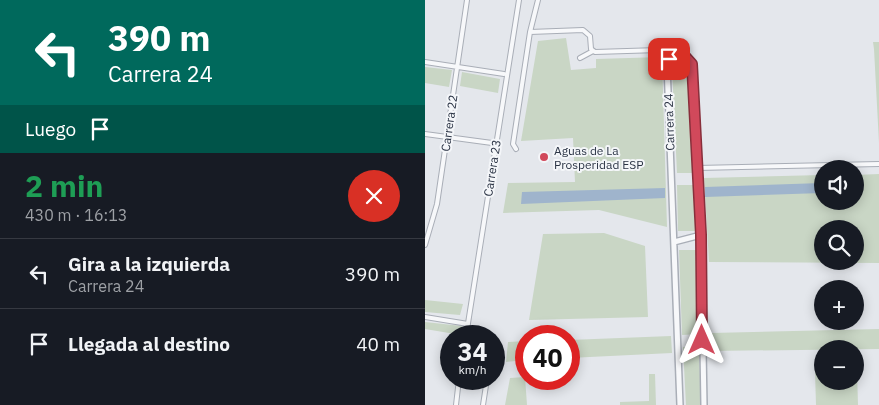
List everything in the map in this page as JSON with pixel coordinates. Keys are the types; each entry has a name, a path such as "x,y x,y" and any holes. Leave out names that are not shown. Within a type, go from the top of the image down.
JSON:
{"street":[{"name":"Carrera 22","path":"425,245 437,204 467,0"},
{"name":"Carrera 23","path":"468,324 519,0"},
{"path":"516,148 513,144 530,32 538,0"},
{"path":"530,32 583,30 590,36 593,51"},
{"path":"580,58 593,51 599,53 659,50 664,51 669,59"},
{"name":"Carrera 24","path":"681,405 667,67 669,59 675,54 683,54 692,64 701,235 705,405"},
{"path":"425,62 505,74"},
{"path":"425,134 493,143"},
{"path":"697,168 879,164"},
{"path":"674,242 701,235"},
{"path":"425,317 468,324"},
{"path":"455,405 457,390"},
{"path":"483,405 485,390"}],"green space":[{"path":"566,38 571,70 596,68 596,59 662,57 667,227 599,210 503,213 508,183 575,182 573,138 521,141 538,41"},
{"path":"873,42 879,42 879,143 874,49"},
{"path":"425,67 452,70 449,87 425,83"},
{"path":"672,69 689,69 694,173 677,173"},
{"path":"462,72 500,79 498,93 460,86"},
{"path":"879,174 879,263 864,263 864,220 814,220 814,263 709,262 704,178 814,175 814,210 864,210 864,175"},
{"path":"677,185 695,185 695,231 678,231"},
{"path":"604,233 645,246 648,317 529,320 543,234"},
{"path":"679,250 697,250 699,334 682,335"},
{"path":"425,300 463,304 460,315 425,312"},
{"path":"425,322 453,325 440,325 440,332 425,329"},
{"path":"879,329 879,349 864,349 864,340 814,340 814,350 710,351 711,333"},
{"path":"671,336 672,353 580,357 580,340"},
{"path":"508,342 515,342 515,361 506,362"},
{"path":"683,347 699,347 701,405 686,405"},
{"path":"649,374 655,374 656,405 620,405 620,402 649,401"},
{"path":"510,378 515,378 515,390 526,390 527,405 505,405"},
{"path":"816,390 858,390 858,405 816,405"}],"water":[{"path":"814,183 814,193 705,197 705,187"},
{"path":"665,188 665,198 521,204 522,192"}],"place":[{"name":"Aguas de La Prosperidad ESP","path":"544,157"}],"route":[{"path":"669,59 675,54 683,54 692,64 701,235 702,340"}]}
